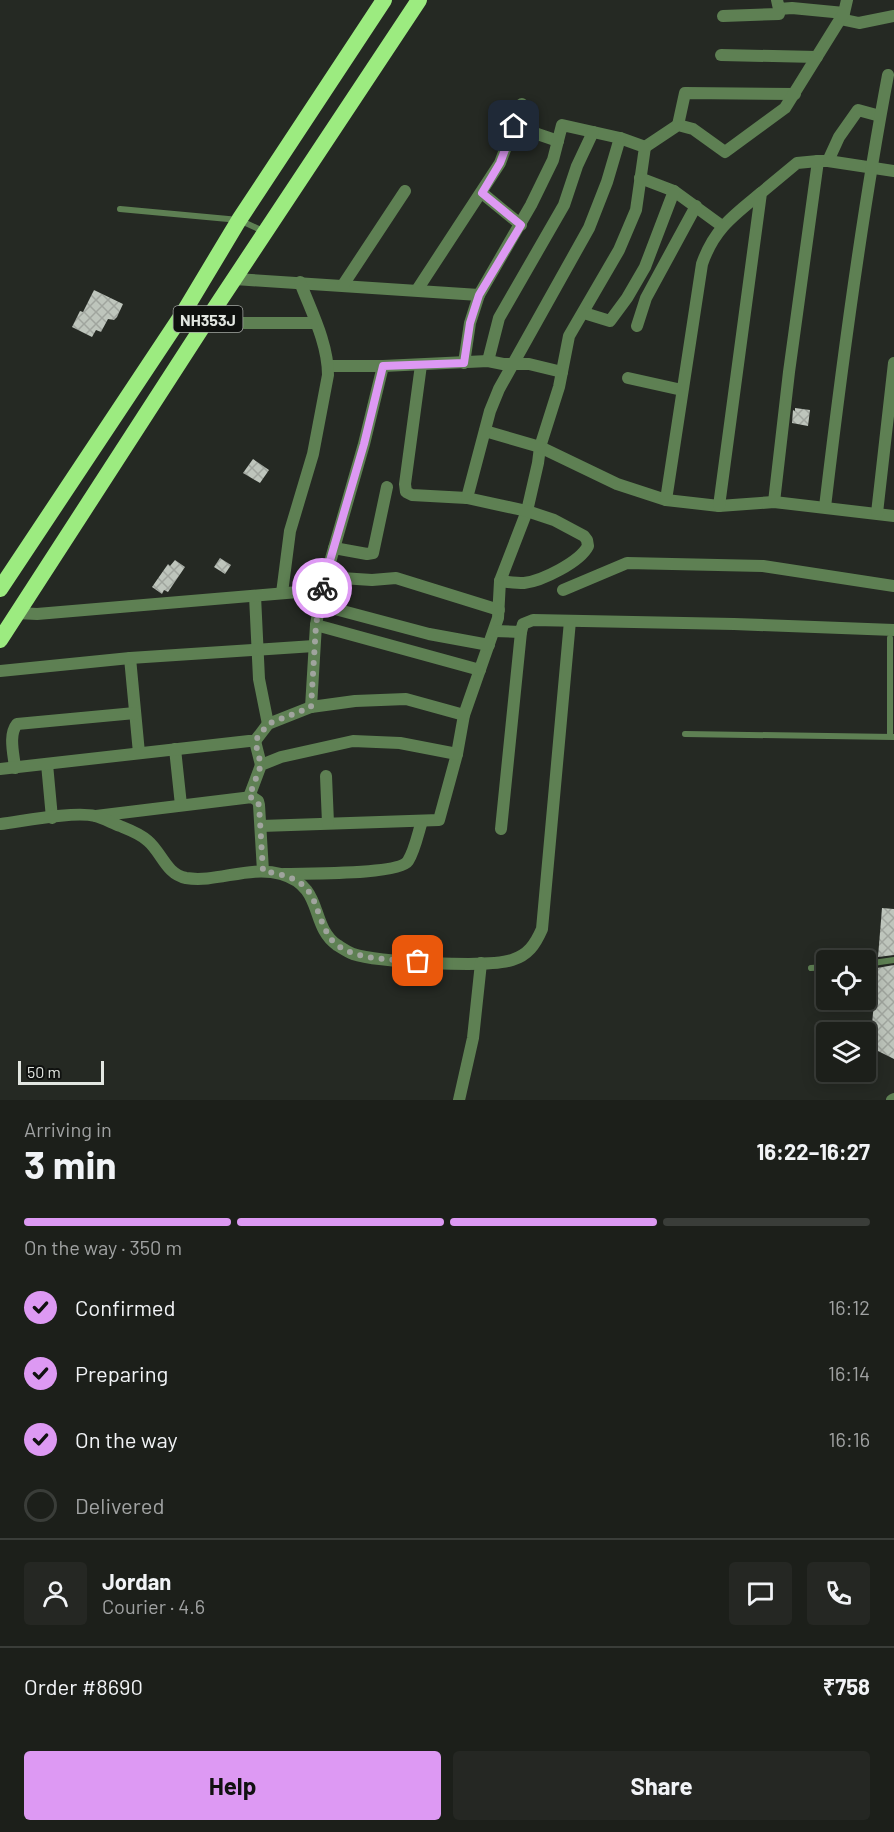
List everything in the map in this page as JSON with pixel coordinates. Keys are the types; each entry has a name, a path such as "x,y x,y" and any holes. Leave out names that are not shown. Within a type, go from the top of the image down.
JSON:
{"highway":[{"name":"NH353J","path":"0,589 182,315 239,220 384,0"},
{"name":"NH353J","path":"0,640 205,323 419,0"}],"street":[{"path":"723,16 779,15 778,4 792,8 844,10 859,23 894,16"},
{"path":"678,125 693,129 725,152 785,108 844,10"},
{"path":"721,55 817,57"},
{"path":"825,507 870,167 888,75"},
{"path":"261,826 439,820 457,754 464,716 494,631 499,610 501,581 527,511 540,447 562,372 569,336 619,250 636,210 645,147 678,125 685,93 795,94"},
{"path":"417,290 500,163 522,104"},
{"path":"774,502 789,372 823,161 858,110 880,116"},
{"path":"464,363 470,323 479,295 521,225 553,159 562,125 620,138 645,147"},
{"path":"514,126 558,141"},
{"path":"488,361 499,318 564,205 577,166 593,132"},
{"path":"467,498 499,389 589,228 607,183 620,138"},
{"path":"666,500 702,264 706,251 722,226 797,163 823,161 894,171"},
{"path":"640,178 674,191 722,226"},
{"path":"343,285 405,191"},
{"path":"584,313 610,321 627,298 645,267 674,191"},
{"path":"482,193 521,225"},
{"path":"719,506 760,193"},
{"path":"637,326 646,298 696,206"},
{"path":"235,279 479,295"},
{"path":"282,593 290,531 313,454 328,375 322,340 300,282"},
{"path":"205,323 315,323"},
{"path":"328,366 421,365 488,361 514,363 562,372"},
{"path":"877,513 894,363"},
{"path":"421,365 405,484 406,492 412,495 467,498 527,511 554,520 584,536 587,540 588,546 578,557 542,578 523,583 501,581"},
{"path":"311,707 316,625 325,575 361,454 383,366"},
{"path":"628,378 682,390"},
{"path":"485,431 540,447 617,484 666,500 719,506 774,502 894,516"},
{"path":"334,548 373,553 387,487"},
{"path":"563,590 627,564 763,566 894,586"},
{"path":"325,575 372,580 396,578 499,610"},
{"path":"17,613 38,614 322,590"},
{"path":"255,596 259,679 268,724"},
{"path":"320,606 429,634 489,645"},
{"path":"501,829 521,632 528,620 734,624 892,634"},
{"path":"281,874 298,881 309,892 328,937 354,954 379,959 480,963 511,960 527,954 536,943 542,929 570,621"},
{"path":"316,625 480,670"},
{"path":"494,631 521,632"},
{"path":"0,671 130,658 314,646"},
{"path":"130,658 138,753"},
{"path":"0,769 255,741 268,724 311,707 356,701 406,699 464,716"},
{"path":"15,768 12,735 13,728 17,724 135,713"},
{"path":"249,797 261,765 255,741"},
{"path":"261,765 281,757 353,741 400,743 457,754"},
{"path":"175,749 181,805"},
{"path":"47,764 52,818"},
{"path":"327,776 328,823"},
{"path":"0,824 71,816 95,816 249,797 258,801 263,871"},
{"path":"95,816 144,837 152,844 167,866 184,878 200,879 263,871 281,874 383,870 401,867 408,861 422,821"},
{"path":"459,1100 473,1038 480,963"}],"lane":[{"path":"120,209 239,220 266,233"},
{"path":"685,734 892,736 892,634"},
{"path":"876,963 894,960"},
{"path":"811,968 816,968"}],"building":[{"path":"94,290 123,304 117,317 114,320 108,319 101,332 96,330 92,337 72,327"},
{"path":"795,408 810,410 808,426 792,423"},
{"path":"253,459 269,470 260,483 243,473"},
{"path":"220,558 231,565 225,574 214,567"},
{"path":"175,560 185,567 168,592 164,590 162,594 152,587 168,564 170,566"},
{"path":"882,908 894,909 894,955 878,957"},
{"path":"894,965 894,1059 876,1050 876,1022 872,1022 873,1010 876,1010 877,968"}],"way so far":[{"path":"322,588 314,646 311,707 268,724 255,741 261,765 249,797 256,799 259,805 263,871 281,874 298,881 309,892 328,937 338,945 354,954 379,959 418,961"}],"route":[{"path":"322,588 350,495 383,366 464,363 470,323 479,295 521,225 482,193 500,163 514,126"}]}
